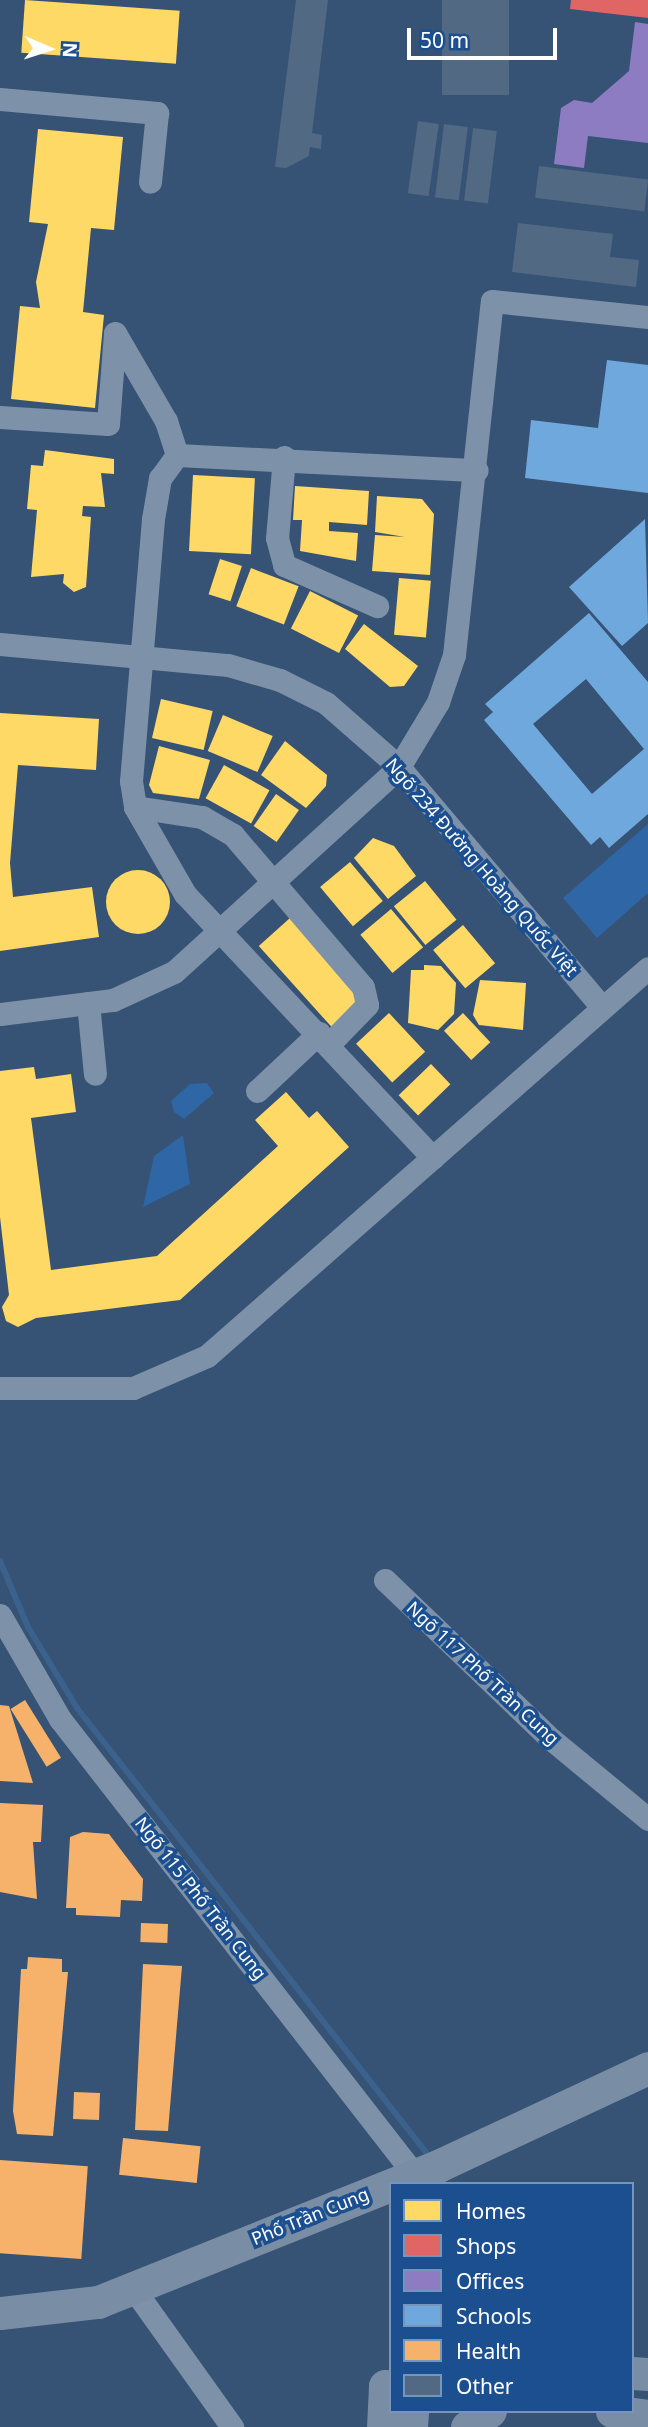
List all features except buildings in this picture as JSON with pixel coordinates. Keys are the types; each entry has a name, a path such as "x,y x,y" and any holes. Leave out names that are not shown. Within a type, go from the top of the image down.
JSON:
{"main road":[{"name":"Phố Trần Cung","path":"397,2182 648,2068"},
{"name":"Phố Trần Cung","path":"2,2317 98,2302 389,2185"},
{"path":"383,2427 388,2387"},
{"path":"467,2427 487,2413"},
{"path":"626,2413 648,2416"}],"street":[{"path":"0,99 157,113 150,182"},
{"path":"0,1014 88,1003 144,989 174,972 399,767 438,702 454,656 477,470 492,301 648,317"},
{"path":"0,417 107,424 115,333 166,421 177,455"},
{"path":"177,455 284,457 477,470"},
{"path":"177,455 160,478 131,781 135,807 184,894 222,927 433,1158"},
{"path":"284,457 277,538 284,565 377,606"},
{"name":"Ngõ 234 Đường Hoàng Quốc Việt","path":"0,644 142,654 280,680 326,703 399,767 602,1007"},
{"path":"135,807 202,817 220,827 274,882 368,993 367,1006 257,1091"},
{"path":"0,1388 132,1388 207,1356 648,968"},
{"path":"88,1003 95,1074"},
{"name":"Ngõ 117 Phố Trần Cung","path":"384,1580 551,1739 648,1819"},
{"name":"Ngõ 115 Phố Trần Cung","path":"0,1615 60,1719 424,2171"},
{"path":"133,2288 232,2427"}],"shaded area":[{"path":"648,824 648,893 597,938 563,898"},
{"path":"207,1083 214,1093 184,1119 174,1112 171,1101 190,1084"},
{"path":"183,1135 190,1184 143,1207 154,1156"}],"waterway":[{"path":"0,1561 28,1627 77,1708 432,2160"}]}
